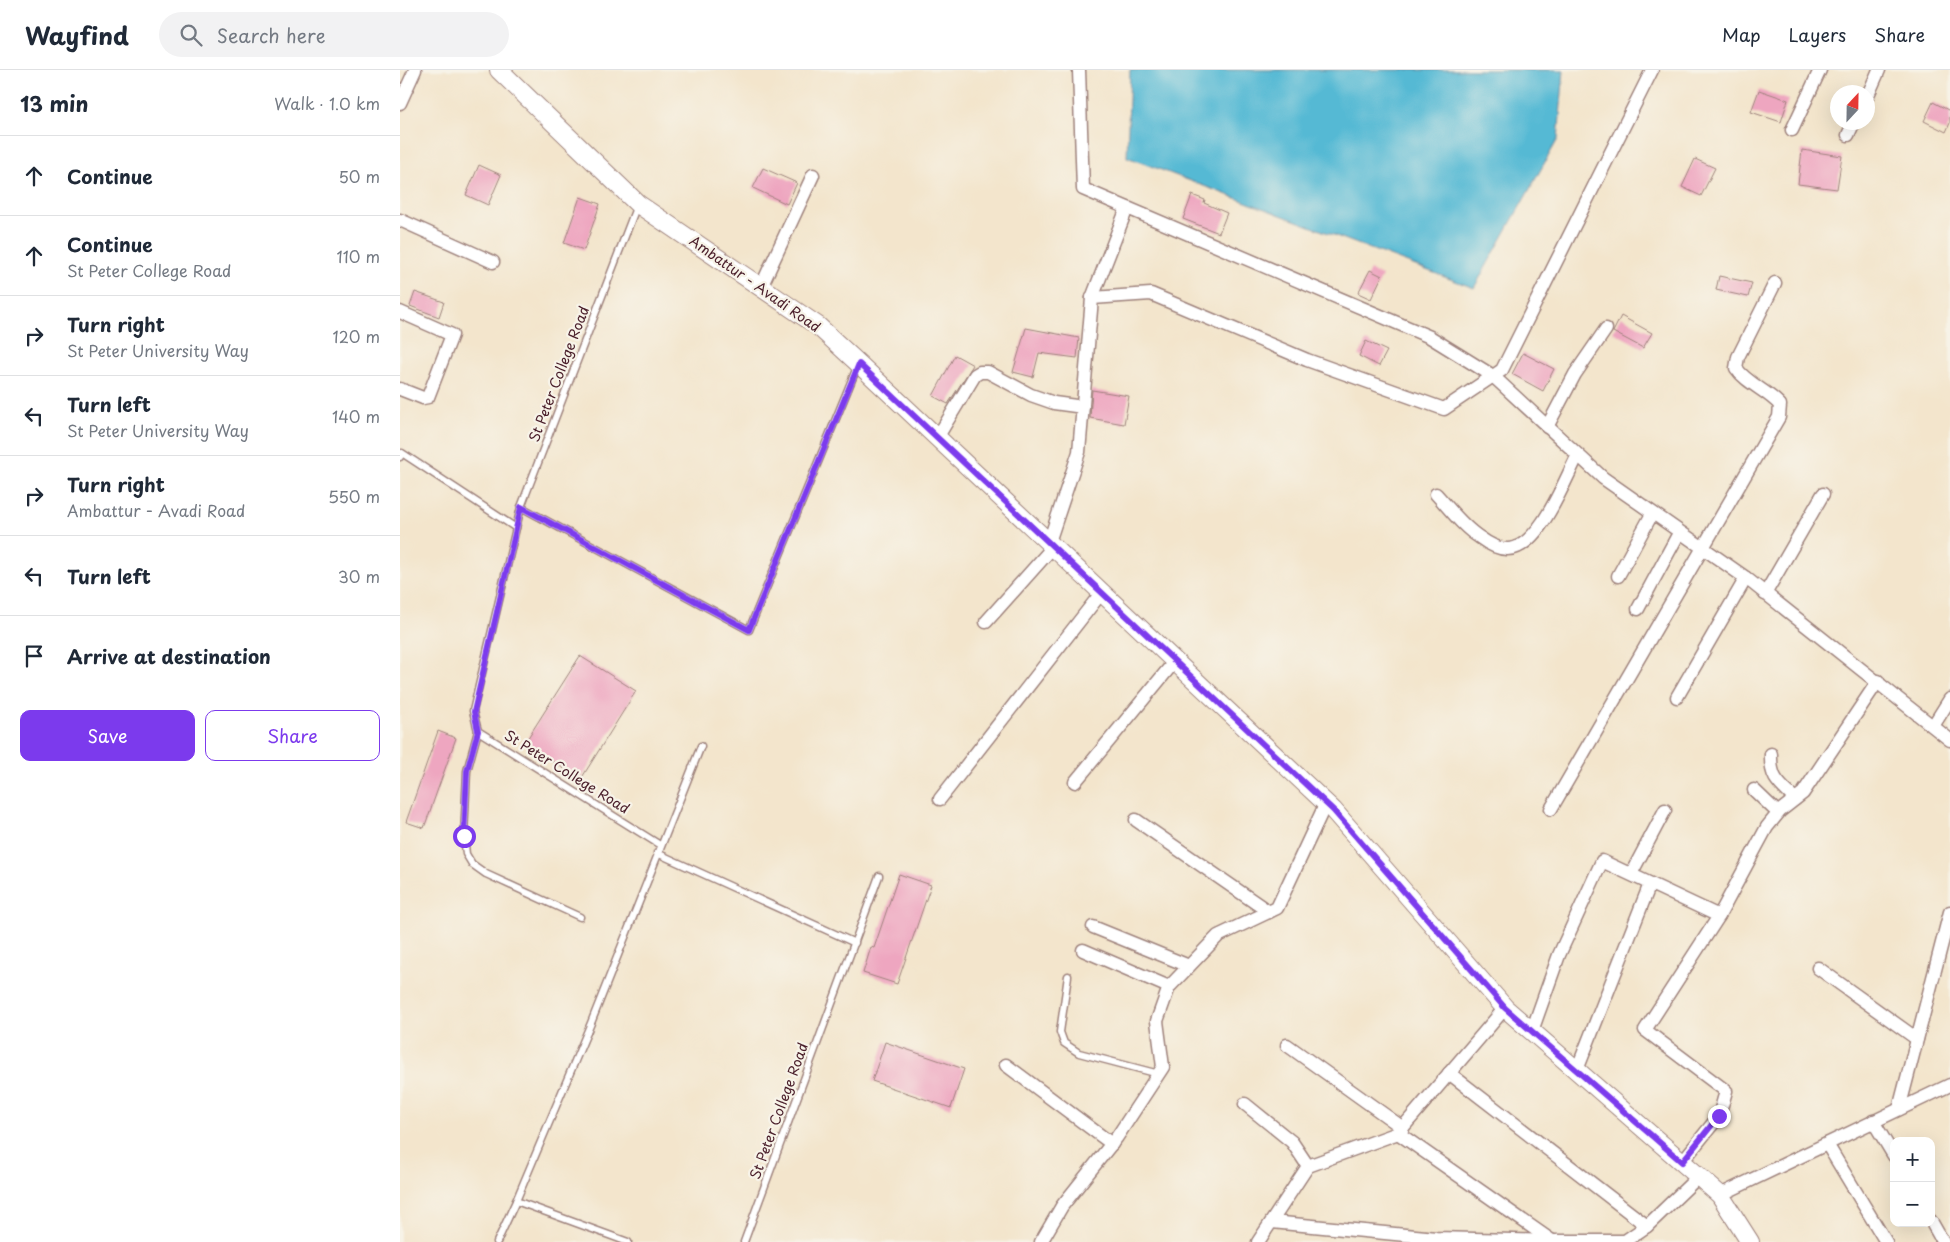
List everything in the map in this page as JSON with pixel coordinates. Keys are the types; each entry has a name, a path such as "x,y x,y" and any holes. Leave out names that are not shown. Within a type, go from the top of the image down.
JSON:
{"street":[{"path":"400,103 415,70"},
{"name":"Ambattur - Avadi Road","path":"499,70 638,204 818,326 859,364 1326,803 1505,1008 1720,1195 1750,1242"},
{"path":"1079,70 1083,190 1430,337 1493,376 1604,478 1652,514 1746,578 1950,740"},
{"path":"1092,298 1151,294 1307,360 1444,409 1502,370 1652,70"},
{"path":"1792,130 1820,70"},
{"path":"1872,85 1879,70"},
{"path":"1848,135 1850,130"},
{"path":"761,287 813,175"},
{"path":"986,622 1051,545 1079,452 1092,298 1127,208"},
{"path":"400,220 493,262"},
{"path":"1551,809 1701,548 1779,417 1780,406 1772,396 1741,375 1736,368 1738,357 1775,283"},
{"path":"400,312 452,335 428,397 423,398 400,388"},
{"path":"1547,427 1575,374 1606,329"},
{"path":"937,438 975,375 980,372 988,372 1031,395 1054,403 1083,407"},
{"path":"1436,494 1477,536 1506,550 1528,541 1540,528 1578,454"},
{"path":"1764,594 1823,494"},
{"path":"1618,576 1652,514"},
{"path":"1638,608 1679,533"},
{"path":"1678,697 1746,578"},
{"path":"940,799 1102,592"},
{"path":"1074,782 1176,661"},
{"path":"1682,1162 1719,1116 1726,1091 1645,1030 1719,916 1767,827 1778,813 1803,793 1878,681"},
{"path":"1933,726 1950,699"},
{"path":"1771,754 1771,770 1777,782 1795,799"},
{"path":"1754,790 1778,813"},
{"path":"1041,1242 1062,1206 1112,1144 1163,1067 1158,1021 1169,987 1218,936 1277,908 1326,803"},
{"path":"1631,874 1665,810"},
{"path":"1136,820 1269,912"},
{"path":"1532,1031 1559,956 1602,861 1719,916"},
{"path":"1577,1070 1650,884"},
{"path":"1899,1109 1950,912"},
{"path":"1093,927 1189,966"},
{"path":"1083,950 1169,987"},
{"path":"1818,968 1917,1039"},
{"path":"1258,1242 1308,1166 1401,1131 1505,1008"},
{"path":"1287,1044 1401,1131 1552,1241"},
{"path":"1006,1066 1112,1144"},
{"path":"1449,1073 1647,1226"},
{"path":"1720,1195 1950,1085"},
{"path":"1245,1104 1292,1142 1308,1166"},
{"path":"1873,1121 1890,1149"},
{"path":"1827,1144 1886,1242"},
{"path":"1272,1222 1436,1238 1625,1241 1647,1226 1699,1176"},
{"path":"1934,1227 1943,1242"}],"lane":[{"name":"St Peter College Road","path":"638,204 521,507 474,712 478,731 660,845"},
{"path":"521,507 749,630 859,364"},
{"path":"400,457 402,453 516,528"},
{"path":"478,731 467,771 464,836 466,854 472,864 486,874 580,917"},
{"path":"497,1242 591,1023 660,845 701,746"},
{"path":"657,853 855,943"},
{"name":"St Peter College Road","path":"744,1242 879,876"},
{"path":"1068,976 1060,1032 1064,1043 1079,1053 1159,1074"},
{"path":"516,1201 628,1242"}],"water":[{"path":"1130,70 1564,70 1558,139 1474,288 1127,157"}],"building":[{"path":"1759,90 1788,100 1781,122 1751,112"},
{"path":"1933,102 1950,111 1950,123 1946,132 1924,121"},
{"path":"1802,150 1842,156 1837,189 1798,184"},
{"path":"1695,159 1715,168 1701,196 1682,187"},
{"path":"479,165 501,175 488,205 466,195"},
{"path":"763,168 797,183 787,204 753,188"},
{"path":"1192,195 1205,200 1204,203 1227,213 1219,233 1183,219"},
{"path":"580,197 600,204 584,250 564,243"},
{"path":"1370,270 1382,276 1371,299 1358,293"},
{"path":"1719,276 1752,283 1748,297 1716,290"},
{"path":"415,292 444,302 439,317 410,306"},
{"path":"1621,316 1652,333 1643,348 1613,332"},
{"path":"1026,328 1079,338 1077,358 1039,353 1033,377 1013,372"},
{"path":"1366,341 1387,351 1379,366 1359,356"},
{"path":"1523,353 1554,369 1543,391 1512,374"},
{"path":"955,355 973,365 948,404 933,396"},
{"path":"1092,390 1129,396 1124,424 1090,418"},
{"path":"580,656 636,691 581,779 524,744"},
{"path":"438,731 456,738 424,828 406,822"},
{"path":"899,874 931,885 897,984 863,973 871,947 874,948"},
{"path":"885,1042 964,1069 951,1108 872,1081"}],"route":[{"path":"464,836 467,771 478,731 474,720 474,712 521,507 749,630 859,364 1333,810 1505,1008 1682,1162 1719,1116"}]}
